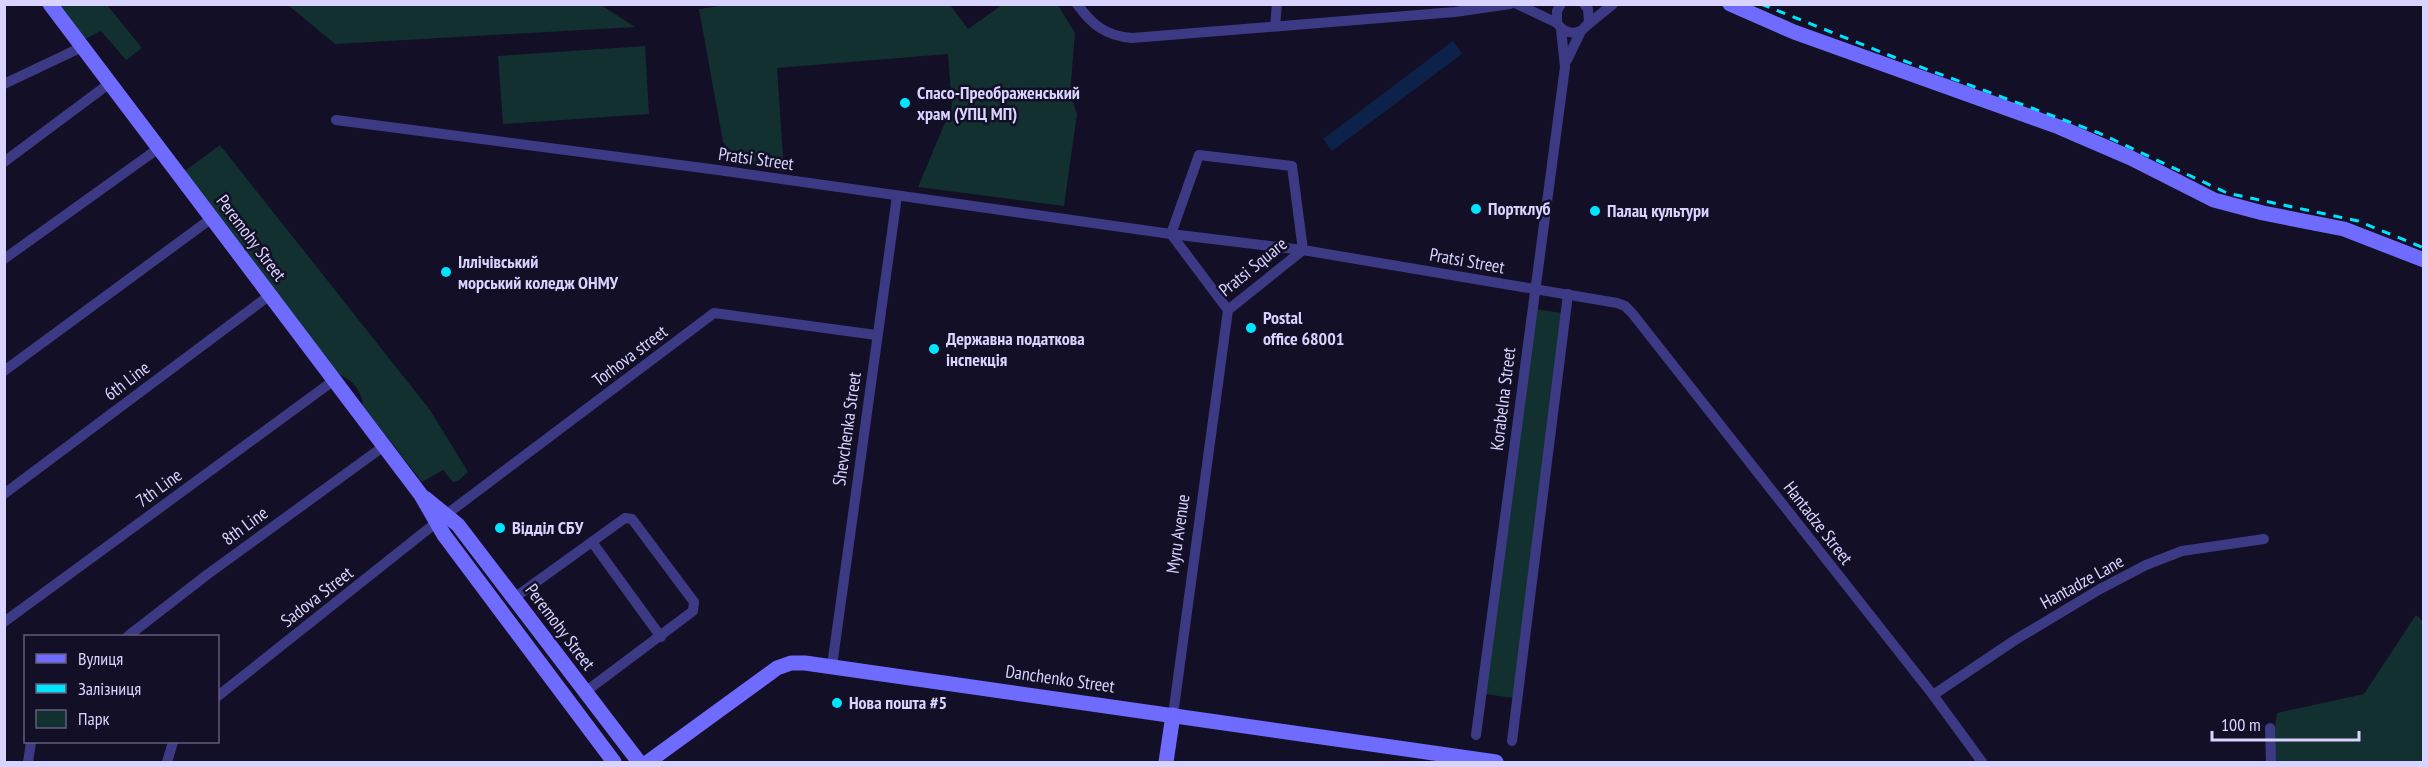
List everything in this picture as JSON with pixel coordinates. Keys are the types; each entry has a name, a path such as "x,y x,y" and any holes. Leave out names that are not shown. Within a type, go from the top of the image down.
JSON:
{"main road":[{"name":"Peremohy Street","path":"50,4 333,381 442,519 614,762"},
{"path":"1730,4 1794,32 2060,127 2131,158 2214,200 2263,213 2344,229 2424,260"},
{"name":"Peremohy Street","path":"442,519 458,525 639,762"},
{"name":"Danchenko Street","path":"648,762 777,668 791,663 806,663 1496,762"},
{"name":"Myru Avenue","path":"1166,762 1173,715"}],"street":[{"path":"1077,4 1094,25 1118,37 1132,38 1455,12 1510,4"},
{"path":"1275,27 1278,4"},
{"path":"1517,4 1571,33 1584,29 1613,4"},
{"path":"1562,4 1557,11 1565,67"},
{"path":"1565,67 1589,15 1584,4"},
{"path":"4,84 82,47"},
{"name":"Korabelna Street","path":"1476,735 1565,67"},
{"path":"4,162 110,83"},
{"name":"Pratsi Street","path":"336,120 718,170 1171,234"},
{"path":"4,259 159,148"},
{"path":"1171,234 1199,155 1292,166 1303,250"},
{"name":"Shevchenka Street","path":"832,666 897,196"},
{"path":"4,371 212,218"},
{"name":"Pratsi Square","path":"1171,234 1303,250"},
{"name":"Pratsi Square","path":"1171,234 1228,310 1303,250"},
{"name":"Pratsi Street","path":"1303,250 1568,294 1625,306"},
{"path":"1512,741 1568,294"},
{"name":"6th Line","path":"4,494 270,295"},
{"name":"Hantadze Street","path":"1625,306 1933,695 1982,762"},
{"name":"Myru Avenue","path":"1173,715 1228,310"},
{"name":"Torhova street","path":"442,519 714,313 876,335"},
{"name":"7th Line","path":"4,622 333,381"},
{"name":"8th Line","path":"129,635 208,574 384,446"},
{"path":"514,598 591,542 629,517 632,519 694,602 693,611 585,692"},
{"name":"Sadova Street","path":"219,695 442,519"},
{"name":"Hantadze Lane","path":"1933,695 2015,640 2100,589 2146,565 2182,551 2264,539"},
{"path":"591,542 661,637"},
{"path":"2270,728 2271,762"},
{"path":"28,762 31,743"},
{"path":"167,762 173,743"}],"green space":[{"path":"733,4 950,5 968,29 1002,5 1058,5 1075,33 1070,94 1077,114 1064,206 918,187 952,106 948,54 777,68 784,172 737,160 723,142 699,9"},
{"path":"55,5 107,5 142,48 126,60 101,31 85,39"},
{"path":"288,5 601,5 635,27 335,44"},
{"path":"645,46 649,114 503,124 498,56"},
{"path":"220,145 430,410 468,472 458,481 453,482 443,470 422,482 363,406 361,395 355,386 338,374 182,173"},
{"path":"1535,309 1562,313 1513,698 1485,694"},
{"path":"2416,615 2423,621 2423,762 2275,762 2277,713 2364,694"}],"water":[{"path":"1453,41 1462,54 1332,151 1323,139"}],"railway":[{"path":"1761,4 1891,56 2099,133 2227,193 2358,221 2424,248"}],"place":[{"name":"Спасо-Преображенський храм (УПЦ МП)","path":"905,103"},
{"name":"Портклуб","path":"1476,209"},
{"name":"Палац культури","path":"1595,211"},
{"name":"Іллічівський морський коледж ОНМУ","path":"446,272"},
{"name":"Postal office 68001","path":"1251,328"},
{"name":"Державна податкова інспекція","path":"934,349"},
{"name":"Відділ СБУ","path":"500,528"},
{"name":"Нова пошта #5","path":"837,703"}]}
